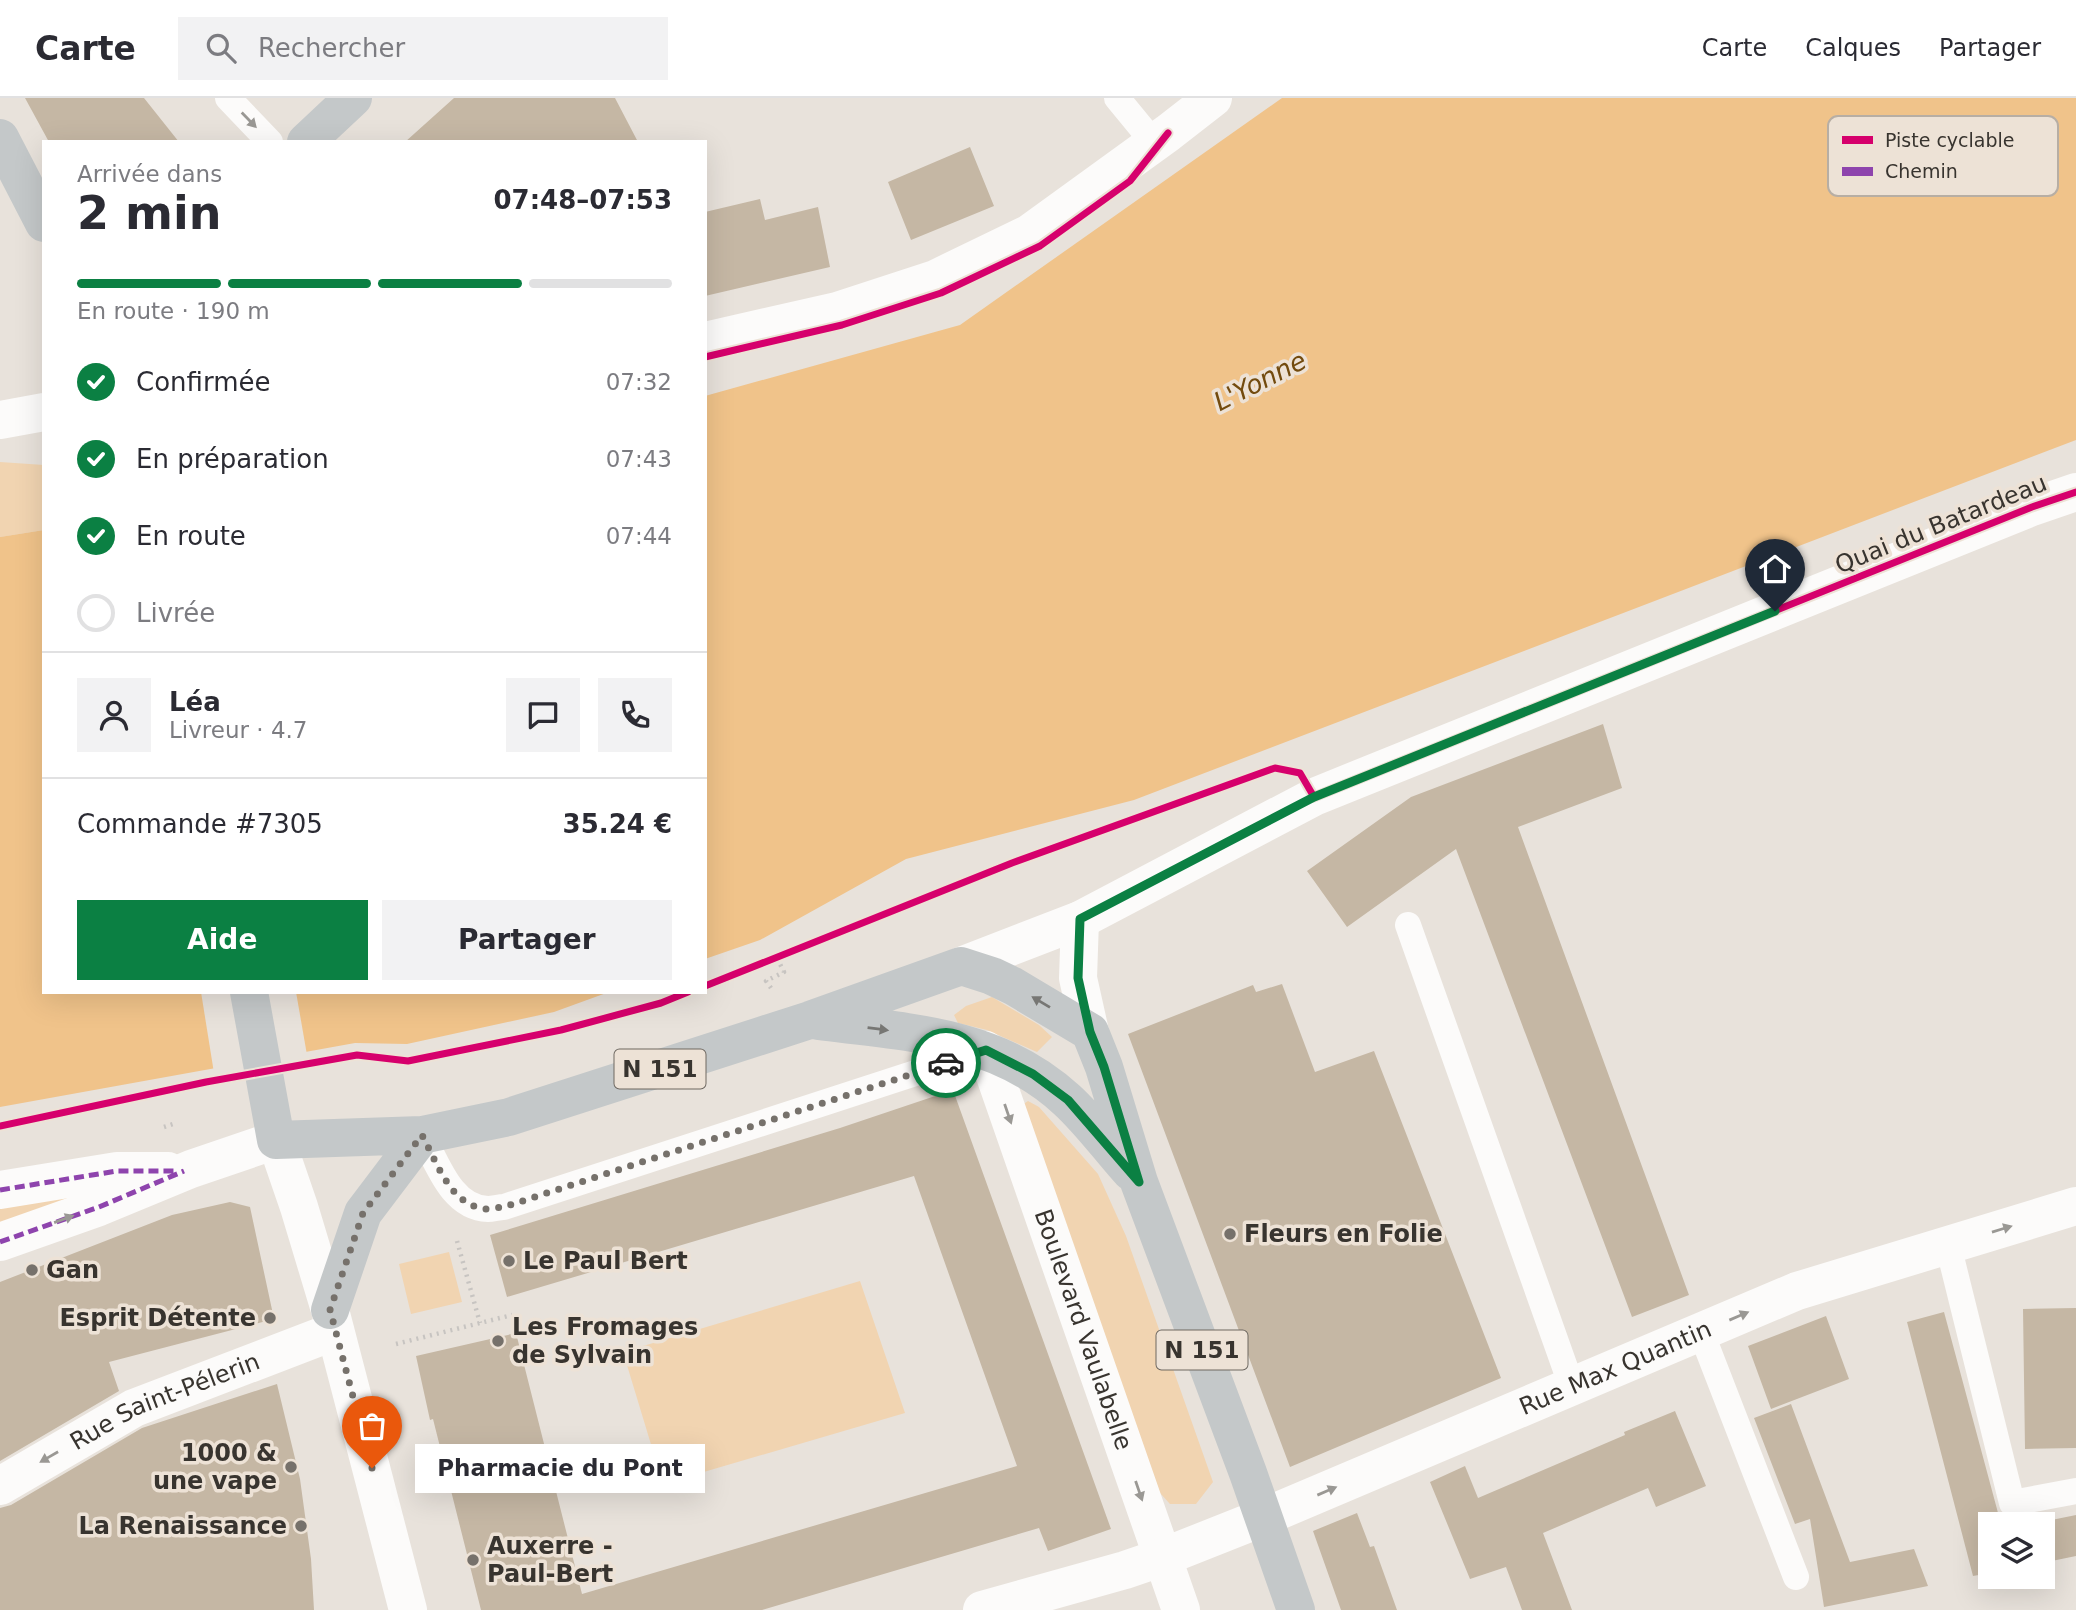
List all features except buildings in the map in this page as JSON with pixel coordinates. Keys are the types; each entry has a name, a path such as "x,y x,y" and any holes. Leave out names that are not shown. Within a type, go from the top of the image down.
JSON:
{"main road":[{"path":"308,140 353,98"},
{"path":"0,138 42,219"},
{"path":"961,966 1013,986 1090,1032"},
{"name":"N 151","path":"276,1140 422,1135 509,1117 810,1020 961,966"},
{"path":"249,994 276,1140"},
{"name":"N 151","path":"810,1020 934,1036 986,1050 1033,1074 1068,1100 1139,1182"},
{"name":"N 151","path":"1090,1032 1104,1067 1139,1182 1296,1610"},
{"path":"333,1321 363,1213 422,1135"}],"street":[{"path":"707,341 837,311 934,279 1030,233 1213,98"},
{"path":"0,420 42,412"},
{"name":"Quai du Batardeau","path":"961,966 1080,919 1314,797 2032,507 2076,492"},
{"name":"N 151","path":"1080,919 1078,978 1090,1032"},
{"name":"Boulevard Vaulabelle","path":"986,1050 1181,1610"},
{"path":"0,1242 184,1171 276,1140 333,1321 408,1610"},
{"path":"0,1190 117,1171 184,1171"},
{"name":"Rue Max Quantin","path":"982,1610 1163,1557 1264,1517 1797,1291 2076,1206"},
{"name":"Rue Saint-Pélerin","path":"0,1486 134,1408 333,1321"}],"lane":[{"path":"228,98 268,140"},
{"path":"1117,98 1161,138"},
{"path":"1408,925 1572,1387"},
{"path":"422,1135 454,1192 469,1204 487,1209 504,1207 986,1050"},
{"path":"1948,1245 2012,1503 2076,1491"},
{"path":"1701,1332 1796,1577"}],"path":[{"path":"765,962 790,953"},
{"path":"771,988 766,981 784,972 777,958"},
{"path":"457,1241 480,1323"},
{"path":"397,1344 512,1315"}],"shaded area":[{"path":"0,462 42,465 42,530 0,537"},
{"path":"992,997 1039,1025 1052,1037 1037,1052 987,1030 958,1023 954,1015 966,1006"},
{"path":"1028,1101 1039,1107 1098,1174 1126,1236 1213,1482 1196,1504 1170,1504 1160,1493 1022,1105"},
{"path":"90,1195 0,1226 0,1200"},
{"path":"449,1252 462,1302 411,1314 399,1264"},
{"path":"860,1281 905,1413 663,1484 623,1352"}],"water":[{"name":"L'Yonne","path":"1282,98 2076,98 2076,440 1134,800 906,859 760,940 707,958 707,395 960,325"},
{"path":"42,530 42,994 604,994 554,1012 407,1044 355,1043 0,1107 0,537"}],"pier":[{"path":"201,994 296,994 307,1055 214,1073"}],"marked path":[{"path":"0,1190 117,1171 177,1171"},
{"path":"0,1242 99,1207 184,1171"}],"cycle path":[{"path":"707,357 842,325 941,293 1040,246 1130,181 1168,133"},
{"path":"707,985 1012,863 1275,768 1300,773 1314,797 2032,507 2076,492"},
{"path":"0,1126 206,1082 357,1055 408,1061 561,1030 661,1003 683,994"}],"way so far":[{"path":"372,1468 330,1310 363,1213 422,1135 454,1192 469,1204 487,1209 504,1207 946,1063"}],"place":[{"name":"Fleurs en Folie","path":"1230,1234"},
{"name":"Le Paul Bert","path":"509,1261"},
{"name":"Gan","path":"32,1270"},
{"name":"Esprit Détente","path":"270,1318"},
{"name":"Les Fromages de Sylvain","path":"498,1341"},
{"name":"1000 & une vape","path":"291,1467"},
{"name":"Pharmacie du Pont","path":"372,1468"},
{"name":"La Renaissance","path":"301,1526"},
{"name":"Auxerre - Paul-Bert","path":"473,1560"}],"route":[{"path":"946,1063 986,1050 1033,1074 1068,1100 1139,1182 1104,1067 1090,1032 1078,978 1080,919 1314,797 1775,611"}]}
